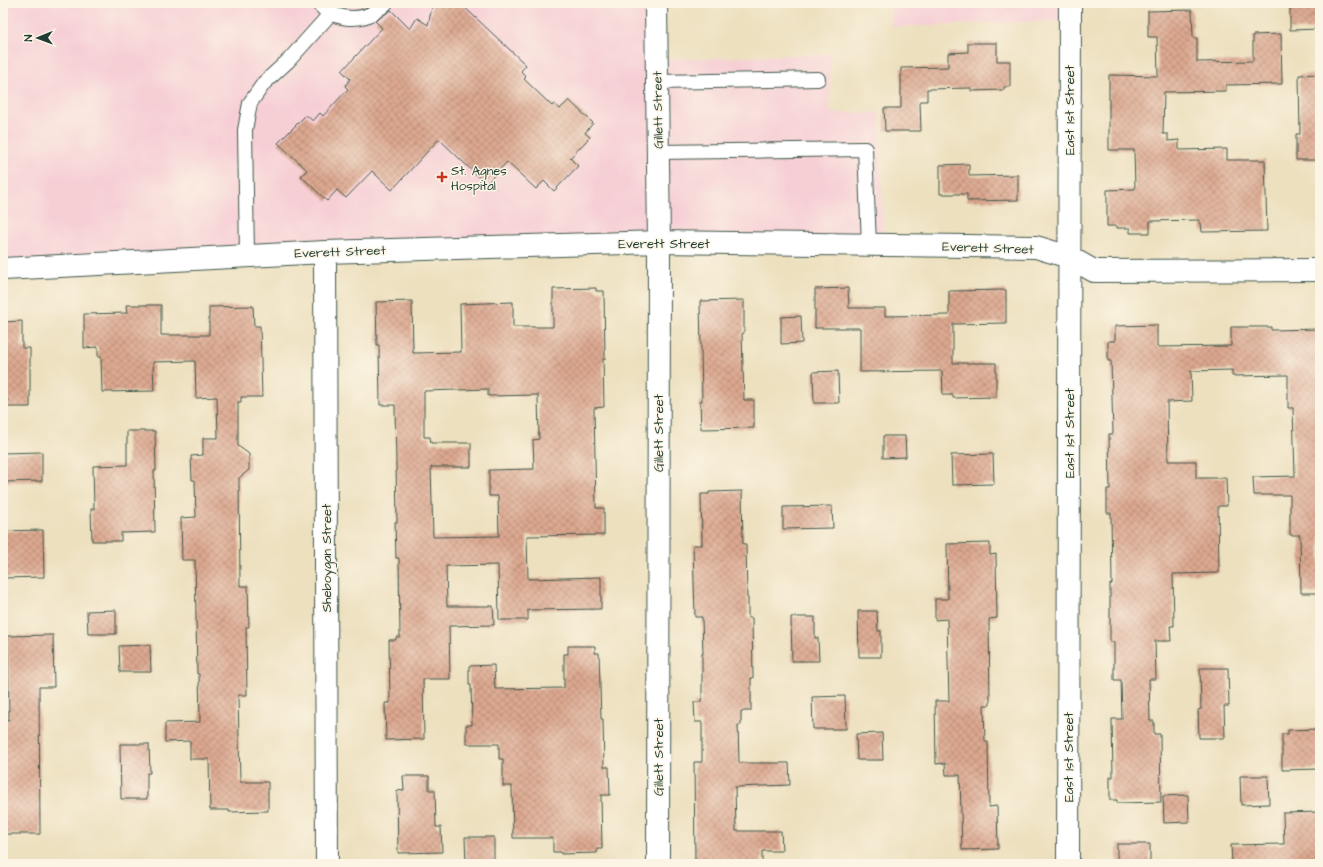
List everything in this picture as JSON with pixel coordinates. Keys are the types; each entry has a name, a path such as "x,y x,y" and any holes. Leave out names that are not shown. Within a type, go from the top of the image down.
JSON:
{"street":[{"name":"Gillett Street","path":"656,3 659,242 658,864"},
{"name":"East 1st Street","path":"1068,864 1070,3"},
{"name":"Everett Street","path":"3,269 325,252 659,242 1036,247 1069,257 1094,271 1320,270"},
{"name":"Sheboygan Street","path":"325,252 327,864"}],"lane":[{"path":"318,3 331,13 345,18 361,18 375,12 386,3"},
{"path":"247,256 244,130 250,103 264,83 289,60 331,13"},
{"path":"657,82 818,79"},
{"path":"658,152 865,149 869,244"}],"shaded area":[{"name":"St. Agnes Hospital","path":"3,3 656,3 657,60 830,54 830,113 880,113 883,244 3,269"},
{"path":"890,3 1070,3 1070,20 892,27"}],"building":[{"path":"433,3 460,3 526,65 521,71 526,77 524,79 552,106 554,104 560,109 569,100 593,123 585,133 590,137 570,158 578,166 554,191 544,181 536,189 507,162 486,184 439,139 392,190 372,171 346,198 337,190 327,201 301,176 307,170 278,143 306,115 313,121 320,113 323,116 348,89 345,86 350,79 342,71 382,28 375,21 391,10 410,29 417,18 428,25"},
{"path":"1290,3 1320,3 1320,29 1290,30"},
{"path":"1192,10 1193,38 1197,38 1197,62 1253,61 1253,35 1281,34 1282,84 1226,85 1226,91 1164,92 1163,134 1168,134 1168,141 1179,140 1179,150 1227,149 1227,160 1265,160 1267,231 1202,232 1201,223 1199,223 1199,220 1150,221 1150,233 1130,233 1130,228 1107,226 1107,190 1135,189 1134,150 1109,150 1109,75 1158,76 1157,37 1148,37 1148,11"},
{"path":"968,43 997,43 997,61 1010,61 1010,87 1004,87 1004,90 971,91 971,88 927,89 927,101 920,101 921,131 885,131 884,108 901,108 901,68 948,67 948,53 968,52"},
{"path":"1320,74 1320,160 1296,160 1296,134 1300,134 1299,75"},
{"path":"969,164 969,176 1018,175 1018,200 967,201 967,194 940,194 940,165"},
{"path":"596,288 596,291 604,291 604,407 594,408 596,508 604,508 604,535 527,536 528,579 601,577 601,609 528,610 528,620 499,620 498,565 446,566 447,606 493,606 494,625 449,626 450,679 423,679 424,739 386,740 385,703 390,703 389,640 396,640 396,637 400,637 399,558 396,558 395,522 397,522 395,405 380,405 379,345 377,345 376,302 412,301 413,353 461,352 460,304 513,302 513,327 553,327 553,289","holes":["488,389 488,396 538,395 539,439 533,440 534,469 489,470 489,496 498,496 499,536 433,537 431,467 471,467 471,443 431,443 430,437 424,437 424,391"]},
{"path":"848,288 849,308 885,308 885,316 949,315 949,291 1006,290 1006,323 953,324 953,363 996,363 996,397 953,398 953,395 943,395 942,371 860,372 860,328 815,328 815,289"},
{"path":"744,300 744,333 742,334 744,400 754,400 754,428 701,429 700,401 702,401 700,301"},
{"path":"126,305 161,305 161,335 209,335 209,307 253,306 254,326 260,326 262,397 241,397 241,402 238,402 238,446 249,454 249,470 239,478 240,586 248,586 249,627 246,627 247,695 238,695 240,782 268,782 268,811 229,812 229,810 210,810 209,759 190,759 190,741 165,742 165,723 200,722 199,674 197,674 195,560 182,560 181,518 196,517 195,480 192,480 191,456 203,455 203,438 218,438 217,397 196,398 195,361 153,362 154,391 102,392 101,357 98,357 98,347 84,348 84,314 127,313"},
{"path":"801,316 802,343 781,344 781,317"},
{"path":"22,321 22,348 30,348 30,407 8,407 8,400 5,400 5,383 3,383 3,322"},
{"path":"1157,325 1157,347 1231,346 1231,327 1271,327 1271,330 1320,329 1320,593 1301,593 1300,535 1290,535 1290,495 1254,495 1253,477 1295,476 1293,408 1288,408 1288,375 1232,376 1232,370 1191,371 1192,401 1167,402 1168,461 1196,461 1196,478 1226,478 1227,506 1218,506 1219,573 1173,574 1174,626 1170,626 1171,641 1155,641 1156,679 1149,679 1150,721 1154,721 1154,734 1160,734 1161,802 1117,803 1117,800 1110,800 1110,777 1113,777 1112,719 1122,719 1121,680 1114,680 1114,642 1110,642 1110,584 1112,584 1111,513 1107,513 1107,489 1110,489 1109,434 1113,434 1111,361 1108,361 1108,341 1115,341 1115,326"},
{"path":"838,371 839,403 814,403 813,372"},
{"path":"127,431 155,431 155,532 121,533 121,541 92,541 91,509 94,509 93,466 127,465"},
{"path":"883,436 905,436 906,457 883,458"},
{"path":"42,452 42,481 3,482 3,453"},
{"path":"993,454 994,484 952,485 951,455"},
{"path":"742,491 743,544 746,544 748,618 752,618 753,678 751,678 751,711 741,711 741,725 738,725 739,763 789,763 790,785 735,787 736,831 781,831 782,851 762,851 762,864 695,864 694,762 702,762 702,722 695,722 694,702 701,702 702,699 703,654 702,617 695,617 693,545 702,545 701,494 709,494 709,492"},
{"path":"832,506 833,528 783,529 783,507"},
{"path":"43,530 44,577 3,578 3,531"},
{"path":"990,543 990,555 996,554 997,618 989,619 990,705 984,705 985,742 988,742 989,807 997,806 998,849 962,850 960,775 946,775 945,763 936,764 935,701 949,701 947,619 935,620 935,599 948,599 947,544"},
{"path":"116,610 116,634 88,634 87,611"},
{"path":"858,611 877,611 878,631 881,631 881,657 859,657"},
{"path":"791,617 815,617 815,638 818,638 819,661 792,661"},
{"path":"53,635 54,687 39,687 40,834 3,834 3,720 9,720 8,636"},
{"path":"150,645 151,672 120,672 119,646"},
{"path":"568,646 595,646 595,653 599,653 604,767 609,767 610,795 601,795 602,849 597,849 597,853 561,854 561,852 553,852 553,838 513,838 512,786 503,786 503,759 499,759 499,744 466,744 466,725 472,725 469,666 494,665 495,689 564,688 564,654 568,654"},
{"path":"1200,668 1228,668 1229,706 1224,706 1225,738 1199,738 1198,710 1201,709"},
{"path":"845,696 846,729 813,729 812,697"},
{"path":"1320,729 1320,769 1282,770 1282,734 1288,734 1288,730"},
{"path":"882,733 883,760 857,760 856,734"},
{"path":"120,744 149,744 150,773 147,773 147,799 121,799"},
{"path":"403,776 429,776 429,790 435,790 436,827 441,827 442,852 398,853 397,791 404,790"},
{"path":"1240,776 1268,776 1269,804 1241,805"},
{"path":"1188,795 1189,822 1164,823 1163,796"},
{"path":"1320,812 1320,864 1232,864 1231,845 1284,844 1283,813"},
{"path":"465,837 494,837 494,864 466,864"},
{"path":"1117,844 1150,844 1150,864 1117,864"}],"place":[{"name":"St. Agnes Hospital","path":"442,177"}]}
